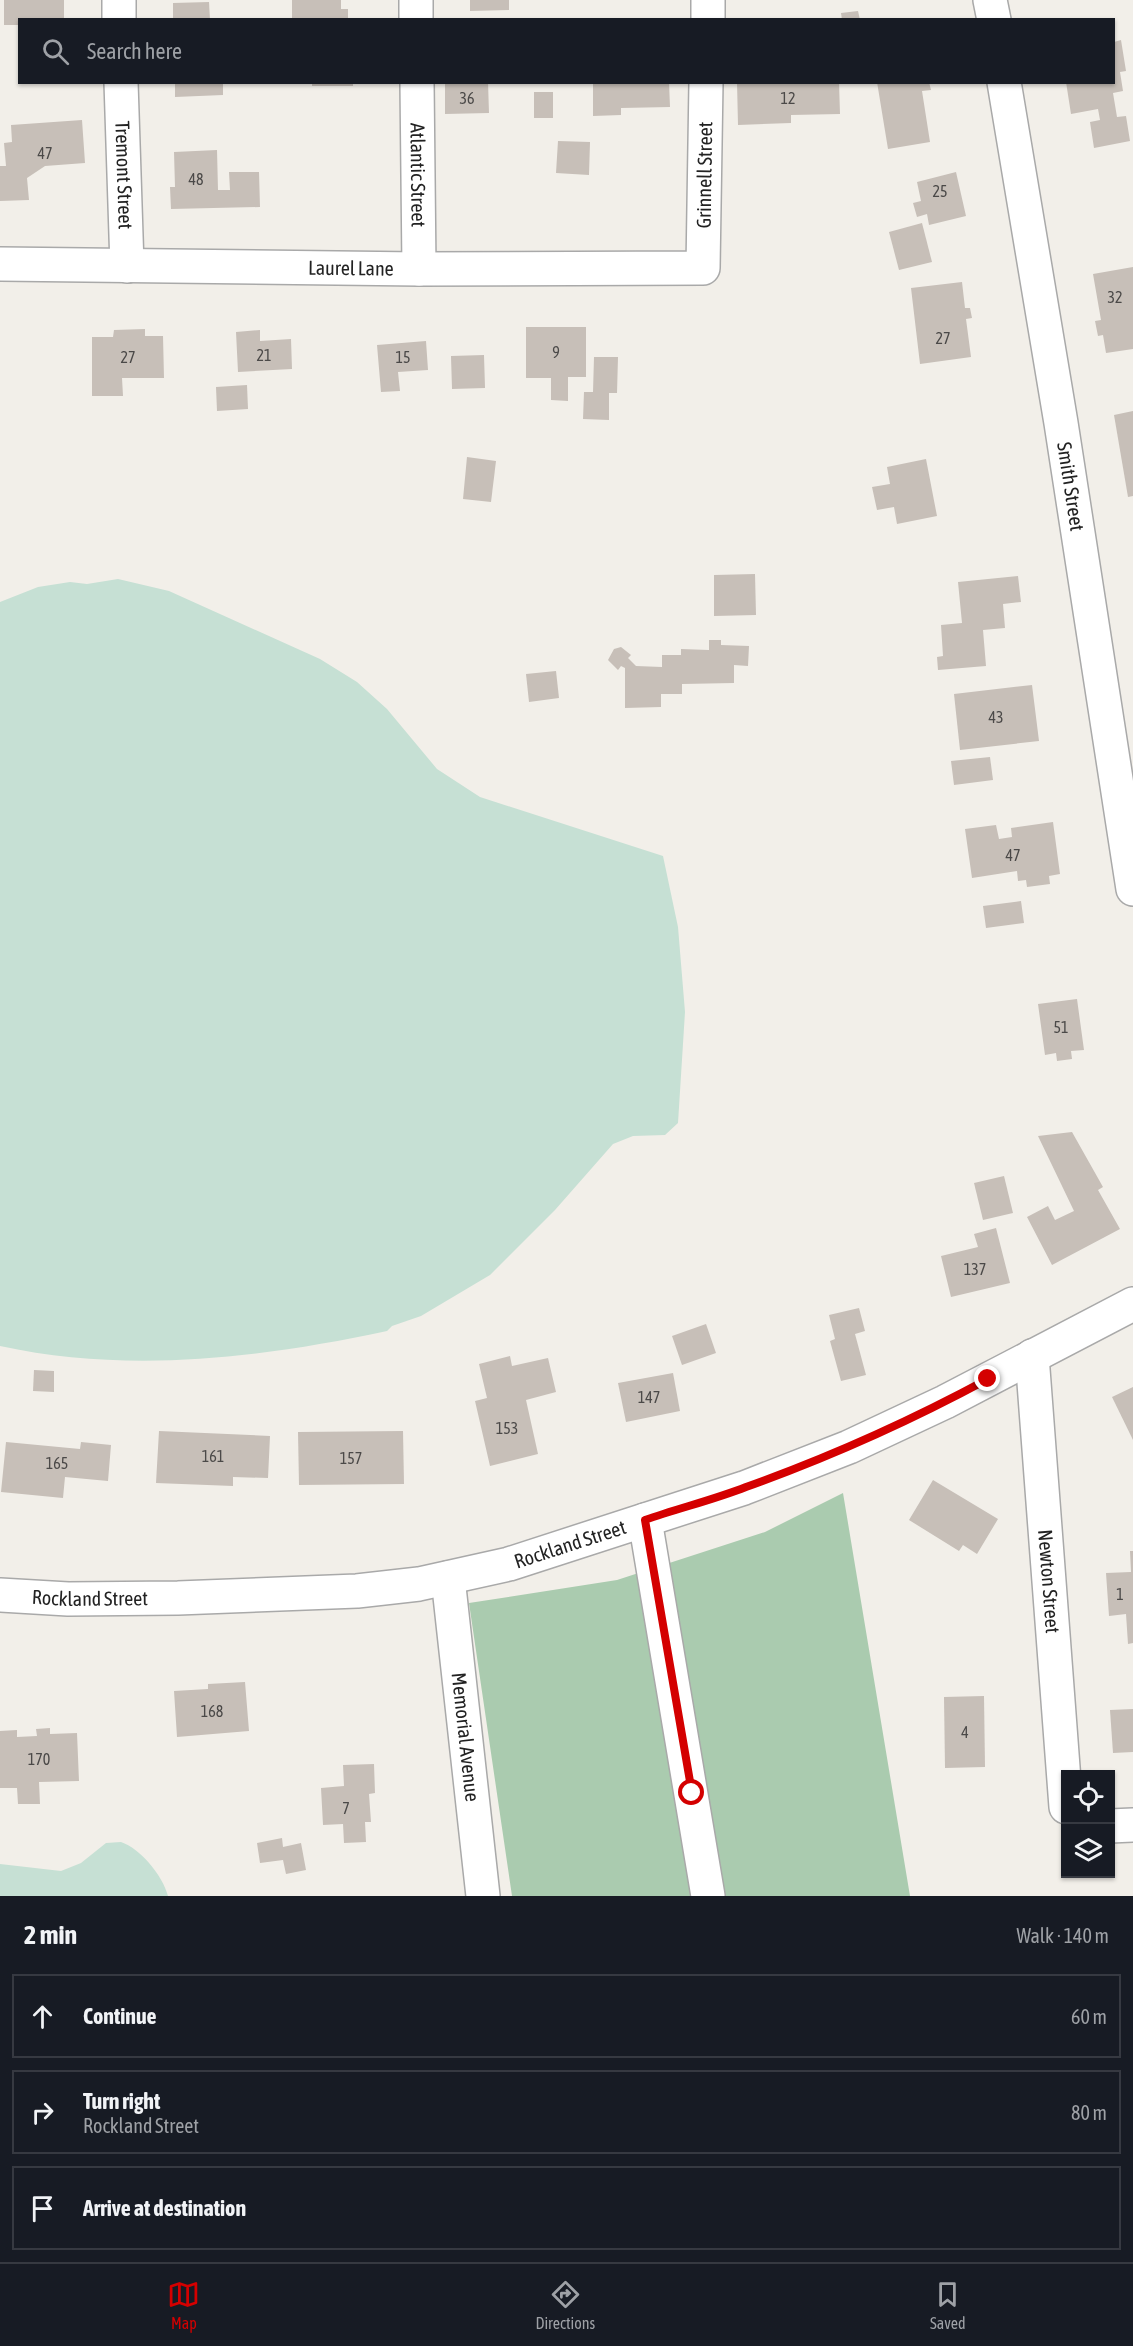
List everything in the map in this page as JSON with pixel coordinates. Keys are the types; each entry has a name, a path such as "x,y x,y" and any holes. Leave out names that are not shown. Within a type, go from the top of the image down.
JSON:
{"street":[{"path":"118,0 119,18"},
{"path":"416,0 416,18"},
{"path":"708,0 708,18"},
{"path":"990,0 994,18"},
{"name":"Tremont Street","path":"121,84 127,266"},
{"name":"Atlantic Street","path":"417,84 419,268"},
{"name":"Grinnell Street","path":"703,268 706,84"},
{"name":"Smith Street","path":"1004,84 1133,889"},
{"name":"Laurel Lane","path":"0,264 703,268"},
{"name":"Rockland Street","path":"0,1595 68,1599 232,1598 357,1591 448,1578 518,1561 744,1488 849,1447 910,1420 1133,1304"},
{"name":"Newton Street","path":"1032,1356 1062,1770"},
{"path":"645,1520 708,1896"},
{"name":"Memorial Avenue","path":"448,1578 483,1896"},
{"path":"1115,1826 1133,1825"}],"green space":[{"path":"118,579 169,591 320,659 357,682 387,709 437,769 480,797 663,856 678,927 685,1012 678,1123 665,1135 633,1136 613,1144 555,1210 490,1275 421,1316 392,1326 387,1331 291,1349 243,1355 145,1361 48,1355 0,1346 0,602 38,587 70,582 87,584"},
{"path":"843,1493 910,1896 512,1896 469,1603 617,1580 765,1532"},
{"path":"121,1842 136,1850 150,1864 168,1896 0,1896 0,1864 61,1871 81,1863 106,1843"}],"building":[{"path":"4,0 64,0 64,18 18,18 18,25 4,25"},
{"path":"292,0 341,0 341,9 348,9 348,18 292,18"},
{"path":"470,0 509,0 509,10 470,11"},
{"path":"209,2 210,18 173,18 173,3"},
{"path":"858,11 860,18 842,18 841,13"},
{"path":"1121,40 1126,71 1120,72 1123,91 1113,93 1117,117 1126,116 1130,141 1094,148 1090,122 1100,120 1098,109 1071,114 1066,84 1115,84 1115,42"},
{"path":"175,84 223,84 223,95 175,97"},
{"path":"312,84 353,84 353,86 312,86"},
{"path":"445,84 488,84 489,113 445,114"},
{"path":"593,84 669,84 670,107 621,108 621,115 593,116"},
{"path":"737,84 839,84 840,114 791,115 791,123 738,125"},
{"path":"877,84 930,84 931,90 922,91 930,142 888,149"},
{"path":"534,92 553,92 553,118 534,118"},
{"path":"82,120 85,163 45,166 27,178 29,200 0,201 0,166 6,166 4,143 12,142 11,125"},
{"path":"558,141 590,142 589,175 556,173"},
{"path":"217,150 218,190 230,190 229,172 259,172 260,207 171,209 170,187 175,187 174,152"},
{"path":"956,172 966,216 929,225 927,214 917,217 913,203 921,201 917,182"},
{"path":"922,223 932,262 899,270 889,232"},
{"path":"1133,267 1133,349 1106,353 1103,335 1098,336 1095,321 1101,320 1093,274"},
{"path":"962,282 965,308 970,308 972,318 966,319 971,357 920,364 911,288"},
{"path":"526,327 586,327 586,377 568,377 568,401 551,400 551,378 526,378"},
{"path":"145,329 145,336 163,336 164,378 122,378 123,396 92,396 92,337 113,337 114,330"},
{"path":"260,330 260,341 291,339 292,369 238,372 236,332"},
{"path":"426,341 428,370 398,372 400,391 381,392 377,345"},
{"path":"484,355 485,388 452,389 451,356"},
{"path":"594,357 618,357 617,393 609,393 609,420 583,419 584,392 593,392"},
{"path":"247,385 248,409 217,411 216,387"},
{"path":"1133,411 1133,496 1128,497 1114,415"},
{"path":"467,457 496,461 491,502 463,499"},
{"path":"926,459 937,516 897,524 894,507 877,510 872,487 890,484 887,467"},
{"path":"755,574 756,615 714,616 714,575"},
{"path":"1018,576 1021,602 1003,604 1005,628 983,630 986,666 938,670 937,657 943,656 941,625 962,623 958,582"},
{"path":"709,640 721,640 721,645 749,646 748,666 734,665 734,683 682,684 682,694 661,694 661,707 625,708 625,668 621,666 618,670 608,660 614,649 621,647 631,655 628,658 636,666 662,667 662,655 681,655 681,649 709,650"},
{"path":"556,671 559,698 529,702 526,674"},
{"path":"1032,685 1039,741 960,750 954,694"},
{"path":"990,757 993,780 954,785 951,761"},
{"path":"1053,822 1060,874 1049,876 1050,884 1027,887 1026,880 1018,881 1017,871 972,878 965,829 996,825 999,839 1012,837 1011,828"},
{"path":"1021,901 1024,923 986,928 983,906"},
{"path":"1077,999 1084,1050 1071,1051 1072,1059 1057,1061 1056,1053 1045,1055 1038,1004"},
{"path":"1072,1132 1103,1187 1098,1190 1120,1229 1052,1265 1027,1217 1048,1206 1055,1220 1074,1211 1038,1136"},
{"path":"1004,1176 1013,1213 983,1220 974,1183"},
{"path":"996,1228 1010,1283 951,1297 941,1256 978,1247 974,1234"},
{"path":"859,1308 865,1331 855,1334 866,1375 841,1381 830,1341 835,1339 829,1315"},
{"path":"706,1324 716,1353 682,1365 672,1336"},
{"path":"510,1356 512,1366 548,1358 556,1392 526,1400 538,1454 490,1466 475,1401 487,1398 479,1364"},
{"path":"34,1370 54,1371 54,1392 33,1391"},
{"path":"673,1373 680,1411 626,1422 618,1383"},
{"path":"1133,1387 1133,1440 1112,1397"},
{"path":"159,1431 270,1436 268,1478 233,1477 233,1486 156,1483"},
{"path":"403,1431 404,1484 299,1485 298,1432"},
{"path":"6,1442 80,1449 81,1442 111,1445 108,1481 65,1477 63,1498 1,1492"},
{"path":"933,1480 998,1519 977,1554 963,1545 959,1551 909,1520"},
{"path":"1130,1551 1133,1551 1133,1643 1128,1644 1126,1614 1109,1616 1106,1573 1131,1572"},
{"path":"245,1682 249,1731 177,1737 174,1691 208,1689 208,1684"},
{"path":"984,1696 985,1767 945,1768 944,1697"},
{"path":"1133,1709 1133,1752 1113,1753 1110,1710"},
{"path":"50,1728 50,1734 77,1733 79,1781 39,1782 40,1804 18,1804 17,1788 0,1788 0,1731 17,1730 17,1737 37,1736 36,1729"},
{"path":"374,1764 375,1793 369,1794 371,1822 365,1822 366,1842 344,1843 343,1824 323,1825 321,1788 344,1786 343,1765"},
{"path":"282,1838 283,1847 301,1843 306,1870 286,1874 283,1860 260,1863 257,1843"}],"route":[{"path":"692,1793 645,1520 804,1466 901,1424 988,1379"}]}
